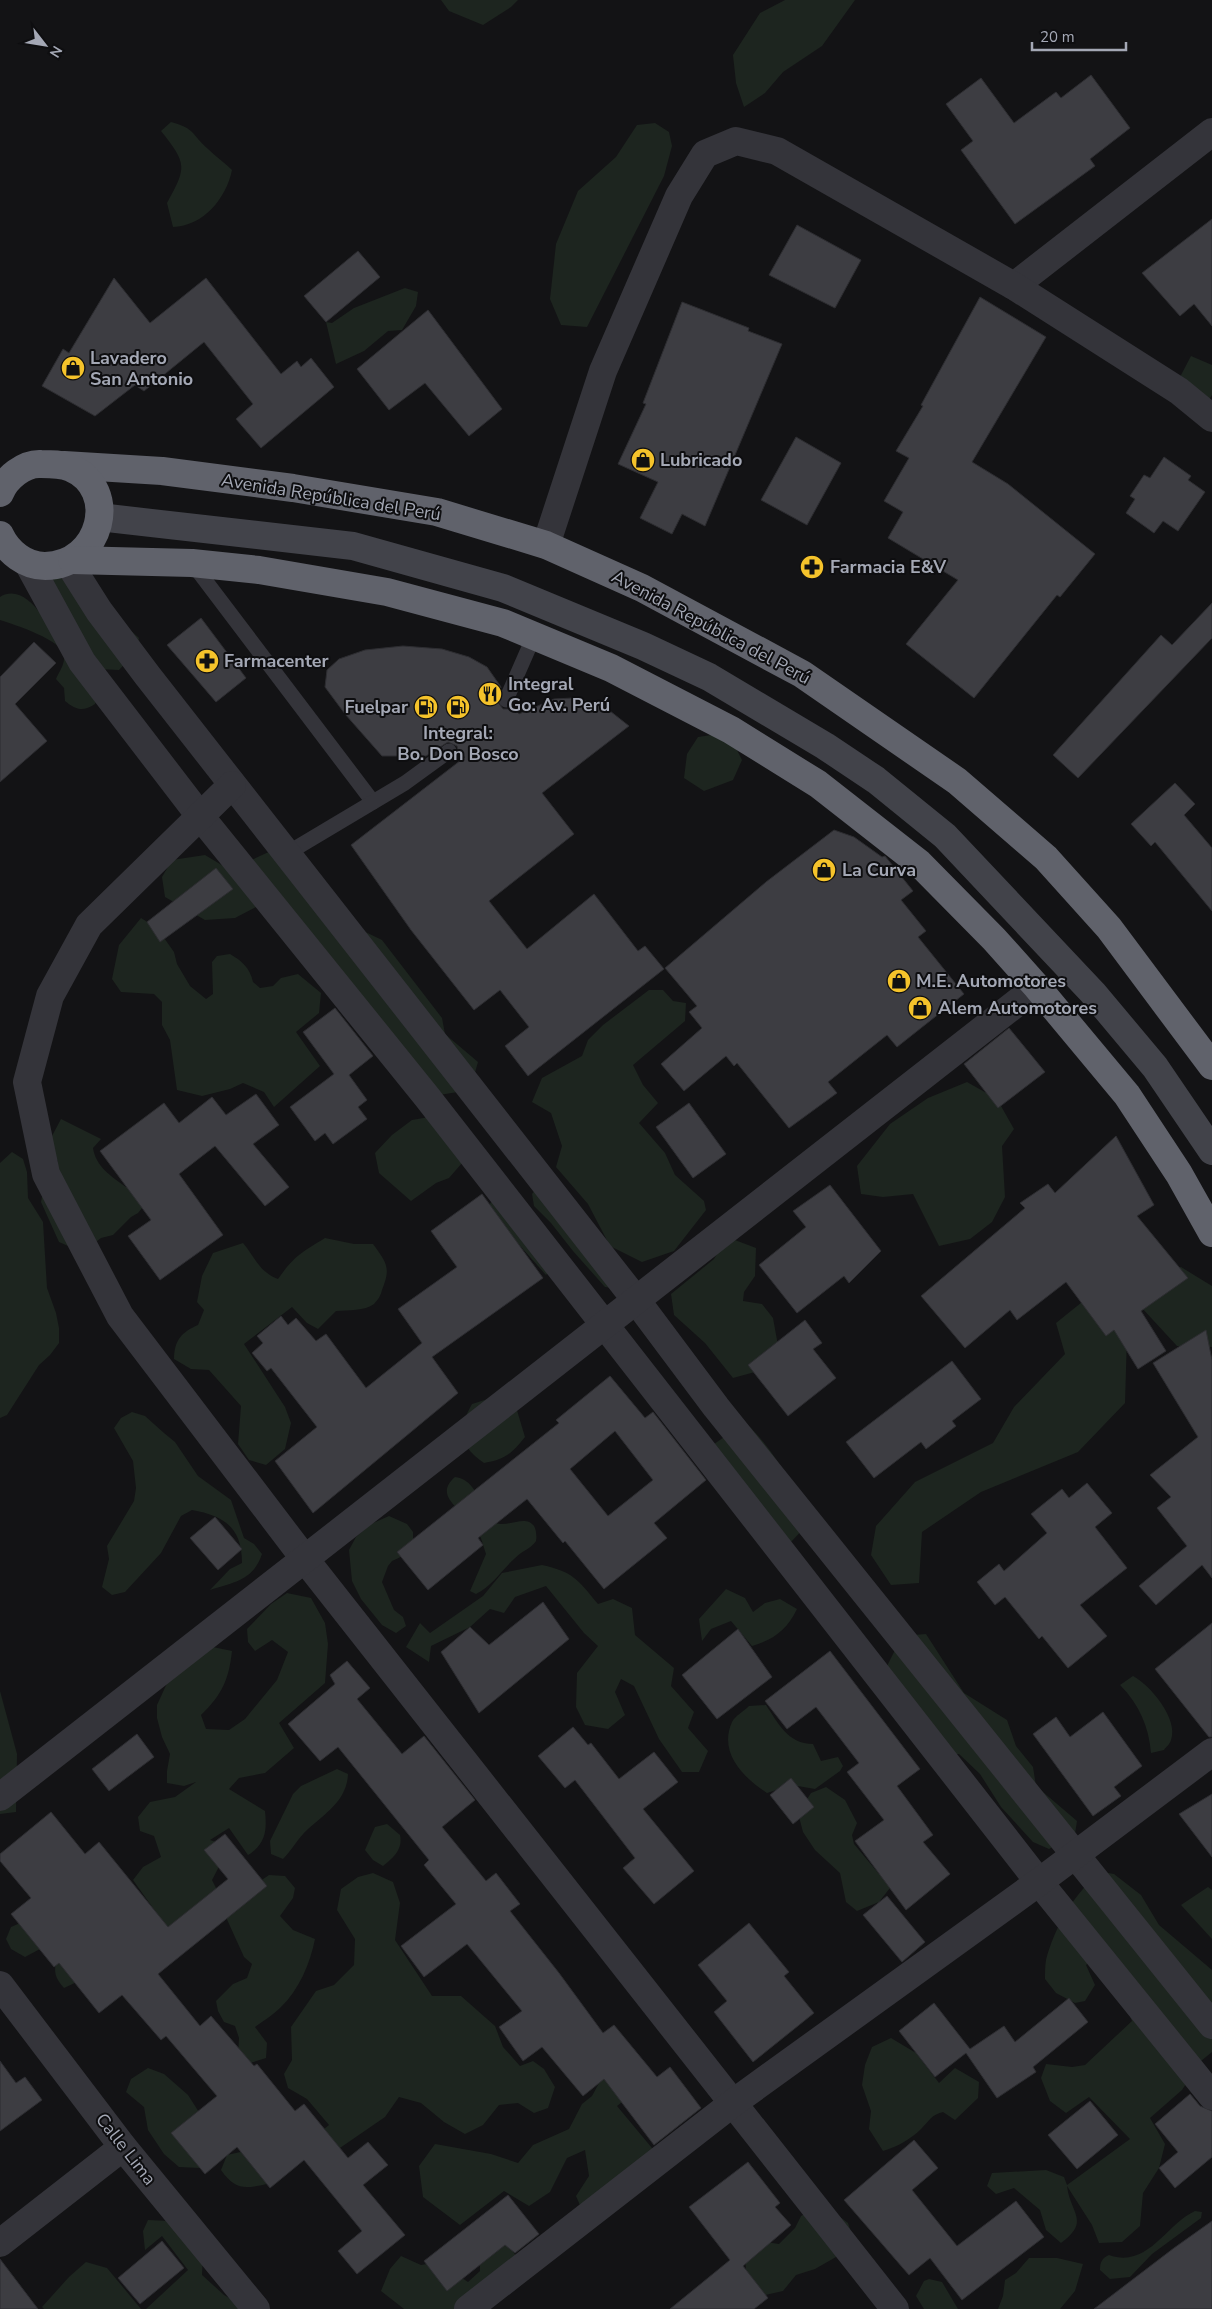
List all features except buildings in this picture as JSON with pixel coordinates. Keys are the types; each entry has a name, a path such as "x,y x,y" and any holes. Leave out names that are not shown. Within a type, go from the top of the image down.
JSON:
{"highway":[{"name":"Avenida República del Perú","path":"36,464 162,471 293,488 437,512 546,545 642,588 802,674 957,781 1046,858 1109,928 1146,975 1212,1066"},
{"path":"0,467 36,464"},
{"path":"0,493 12,476 23,468 36,464"},
{"path":"0,535 18,563 55,566 70,561 84,552 92,540 99,517 97,497 90,483 80,473 64,465"},
{"path":"70,561 192,563 259,570 387,592 503,623 611,668 732,730 818,784 920,863 994,939 1038,986 1137,1109 1179,1174 1212,1233"}],"street":[{"path":"1014,286 1212,132"},
{"path":"546,545 602,371 679,196 705,154 736,141 777,151 1014,286 1179,391 1212,418"},
{"path":"99,517 352,546 503,588 643,646 709,677 825,746 876,780 945,836 1093,993 1155,1067 1212,1150"},
{"path":"70,561 99,611 232,785 636,1300 722,1414 1212,2025"},
{"path":"18,563 82,662 200,816 427,1097 1039,1882 1212,2096"},
{"path":"232,785 89,926 50,996 27,1082 46,1174 120,1316 304,1558 895,2309"},
{"path":"0,1797 1038,986"},
{"path":"468,2309 733,2103 1039,1882 1212,1752"},
{"name":"Calle Lima","path":"0,1985 123,2147 256,2309"},
{"path":"0,2243 123,2147"}],"lane":[{"path":"192,563 373,802"},
{"path":"506,700 534,636"},
{"path":"286,854 405,783 449,751"}],"shaded area":[{"path":"441,0 518,0 511,7 483,25 449,11"},
{"path":"785,0 855,0 822,46 783,72 765,93 744,107 736,83 733,55 760,13"},
{"path":"171,122 185,127 193,133 232,170 219,201 212,209 194,222 173,227 167,203 178,181 181,166 176,151 161,131"},
{"path":"655,123 669,132 672,146 664,176 587,327 561,325 550,299 556,244 578,191 616,157 637,125"},
{"path":"405,288 418,292 416,306 402,330 388,331 364,351 336,364 326,322 332,323 354,308"},
{"path":"1191,356 1212,365 1212,395 1209,400 1180,377"},
{"path":"54,568 139,638 134,651 119,670 98,669 98,697 95,704 83,709 76,708 65,701 64,688 56,679 64,662 62,650 56,644 37,634 0,620 0,597 6,594 23,597 33,604 41,614"},
{"path":"718,734 733,742 742,760 733,780 704,791 684,778 687,754 698,737"},
{"path":"273,850 347,923 382,940 442,1018 445,1034 478,1062 470,1090 427,1097 256,907 235,918 205,920 165,897 162,877 172,860 205,855 230,870"},
{"path":"141,918 157,928 174,952 177,964 190,986 206,999 213,994 212,962 217,956 230,954 245,965 253,982 260,988 273,986 281,978 298,974 321,993 319,1013 296,1032 320,1066 274,1107 264,1092 243,1083 230,1089 202,1096 177,1090 170,1040 162,1025 162,1002 154,994 121,992 112,979 119,945"},
{"path":"649,990 663,990 673,1001 686,1003 685,1021 633,1065 643,1085 658,1103 639,1123 665,1153 675,1175 704,1201 706,1210 674,1251 642,1262 610,1246 588,1204 556,1167 562,1146 551,1113 532,1102 542,1078 582,1056 588,1040 603,1025"},
{"path":"967,1082 997,1099 1014,1129 1002,1146 1005,1197 992,1222 970,1239 939,1246 913,1194 883,1197 861,1194 857,1166 890,1124 928,1098"},
{"path":"429,1117 462,1163 449,1178 436,1183 411,1201 379,1173 375,1153 392,1135 412,1120"},
{"path":"61,1119 101,1139 93,1148 97,1161 126,1187 161,1158 155,1192 138,1213 131,1217 113,1235 101,1238 89,1247 75,1249 59,1242 41,1202 44,1186 58,1161 52,1155 52,1136"},
{"path":"12,1152 23,1159 27,1172 28,1198 43,1222 47,1288 56,1313 59,1343 39,1365 7,1415 0,1418 0,1163"},
{"path":"536,1189 612,1288 605,1287 551,1223 534,1206 532,1194"},
{"path":"493,1200 551,1269 546,1275 505,1229 489,1205"},
{"path":"727,1237 756,1248 755,1276 744,1292 743,1301 762,1304 773,1318 779,1351 769,1368 733,1378 705,1343 674,1315 671,1294 714,1259"},
{"path":"325,1238 354,1244 373,1244 382,1256 386,1266 385,1282 374,1304 366,1308 336,1311 318,1329 307,1323 292,1307 244,1344 285,1407 291,1423 285,1449 266,1465 249,1460 238,1444 241,1406 209,1370 191,1369 174,1359 175,1347 183,1334 198,1325 204,1310 197,1302 202,1276 213,1253 243,1243 262,1268 278,1279 299,1255"},
{"path":"1181,1267 1212,1286 1212,1347 1177,1346 1141,1307 1127,1336 1125,1403 1078,1452 981,1492 922,1532 919,1583 891,1585 871,1555 876,1526 915,1482 993,1443 1014,1407 1065,1354 1056,1323 1087,1298 1158,1271"},
{"path":"494,1397 516,1407 525,1437 508,1455 498,1460 484,1463 465,1444 463,1437 464,1422 472,1404"},
{"path":"132,1412 145,1416 175,1442 198,1476 231,1500 244,1538 254,1544 262,1554 258,1563 248,1575 235,1582 210,1590 230,1569 242,1563 239,1541 235,1532 222,1520 192,1510 181,1516 161,1553 125,1592 112,1595 102,1587 109,1559 107,1546 134,1501 136,1488 133,1461 114,1428 121,1418"},
{"path":"750,1427 777,1460 798,1497 809,1523 790,1543 714,1444 730,1433"},
{"path":"455,1477 462,1479 473,1488 487,1513 496,1523 530,1522 536,1531 536,1541 533,1545 515,1558 488,1585 476,1594 470,1591 486,1554 476,1528 456,1508 448,1496 449,1484"},
{"path":"389,1516 407,1524 413,1532 413,1545 405,1555 392,1561 382,1582 394,1610 403,1617 406,1626 396,1633 382,1625 361,1599 352,1581 349,1550 356,1537 371,1524"},
{"path":"542,1565 569,1574 598,1604 613,1599 632,1608 635,1635 674,1668 671,1686 694,1712 688,1728 708,1751 699,1772 682,1772 659,1739 634,1686 621,1679 615,1692 625,1715 608,1729 585,1725 576,1707 577,1673 598,1646 584,1633 546,1586 515,1597 504,1613 490,1609 470,1627 431,1646 429,1662 406,1647 420,1623 430,1633 483,1596 502,1573"},
{"path":"726,1589 745,1598 753,1612 765,1603 780,1599 797,1609 789,1623 779,1633 760,1644 752,1646 731,1621 711,1629 702,1641 699,1619"},
{"path":"287,1593 311,1598 325,1623 328,1644 325,1683 279,1723 294,1748 265,1773 239,1778 229,1789 265,1811 266,1824 264,1836 259,1846 248,1855 229,1828 210,1840 222,1844 223,1859 212,1880 222,1900 173,1936 133,1880 143,1867 161,1857 154,1836 140,1831 138,1817 150,1802 175,1797 196,1782 184,1786 167,1783 170,1754 162,1737 157,1718 157,1705 174,1668 208,1646 232,1651 229,1670 223,1686 201,1715 206,1729 229,1730 245,1719 277,1680 288,1652 272,1640 255,1651 248,1642 247,1629 271,1604"},
{"path":"926,1634 964,1693 1007,1720 1016,1746 1033,1767 1036,1786 1077,1821 1075,1834 1049,1849 1033,1842 1001,1807 980,1774 959,1754 941,1754 888,1677 888,1664 902,1636"},
{"path":"1133,1676 1140,1680 1155,1695 1171,1722 1172,1732 1170,1741 1164,1750 1151,1753 1148,1734 1142,1716 1133,1700 1120,1685"},
{"path":"0,1691 17,1754 16,1812 0,1814"},
{"path":"766,1705 790,1736 804,1743 813,1744 821,1761 838,1757 843,1766 840,1771 815,1789 792,1785 767,1793 750,1780 736,1764 731,1754 728,1744 729,1733 733,1720 749,1706"},
{"path":"337,1769 348,1774 347,1783 340,1799 304,1833 283,1859 271,1854 270,1841 293,1794 301,1786"},
{"path":"826,1787 845,1800 857,1823 852,1835 854,1844 879,1874 891,1871 893,1884 879,1902 857,1911 846,1902 840,1873 815,1850 803,1832 798,1813 811,1793"},
{"path":"387,1824 400,1835 401,1840 399,1849 383,1866 373,1860 365,1850 375,1827"},
{"path":"1103,1872 1114,1874 1141,1895 1159,1925 1212,1970 1212,2052 1201,2061 1182,2090 1150,2118 1165,2144 1159,2168 1143,2193 1140,2226 1122,2242 1099,2243 1092,2225 1067,2186 1077,2222 1075,2229 1061,2243 1046,2230 1040,2210 1014,2188 996,2194 987,2186 992,2173 1046,2170 1064,2177 1067,2185 1130,2139 1089,2097 1066,2113 1050,2101 1041,2078 1046,2064 1072,2067 1085,2065 1132,2021 1122,1997 1095,1957 1086,1965 1095,1985 1085,2001 1075,2003 1056,1993 1045,1979 1046,1960 1060,1923 1083,1889"},
{"path":"373,1873 393,1882 400,1903 395,1940 432,1996 461,1996 495,2026 503,2047 520,2066 533,2061 544,2069 555,2087 548,2108 534,2113 518,2103 499,2105 483,2125 465,2134 444,2122 421,2103 399,2097 385,2117 321,2161 309,2141 329,2125 307,2099 288,2088 284,2074 292,2060 291,2027 316,1991 334,1985 354,1965 355,1939 337,1910 341,1889 358,1877"},
{"path":"269,1875 285,1876 295,1888 293,1898 280,1916 293,1930 315,1939 307,1967 293,1993 277,2011 255,2027 267,2043 266,2058 247,2064 238,2055 239,2038 235,2026 224,2022 218,2011 216,2001 233,1984 247,1978 252,1964 244,1957 225,1915 238,1896"},
{"path":"1208,1887 1212,1890 1212,1939 1181,1905"},
{"path":"27,1920 40,1949 25,1957 11,1949 6,1939 11,1927"},
{"path":"57,1958 79,1981 64,1988 56,1974"},
{"path":"891,2038 916,2053 939,2083 955,2068 979,2082 978,2098 955,2120 943,2112 939,2113 933,2116 917,2133 883,2151 869,2129 871,2111 862,2085 865,2065 872,2047"},
{"path":"148,2068 164,2074 188,2095 204,2120 200,2168 179,2167 164,2154 148,2130 144,2107 126,2092 131,2079"},
{"path":"604,2074 644,2085 617,2106 657,2154 582,2210 576,2196 589,2176 585,2150 567,2158 550,2192 529,2206 504,2191 460,2225 423,2197 419,2166 435,2144 491,2154 518,2163 533,2145 569,2129 582,2104 592,2096"},
{"path":"258,2148 275,2167 267,2184 246,2187 236,2185 226,2177 221,2170 227,2155"},
{"path":"823,2204 848,2223 853,2238 836,2257 815,2269 796,2275 783,2291 761,2296 747,2283 745,2257 758,2241 779,2244 795,2228 801,2216"},
{"path":"1195,2211 1202,2212 1201,2218 1152,2254 1130,2277 1110,2279 1100,2270 1103,2259 1107,2256 1123,2258 1135,2256 1146,2251 1175,2225"},
{"path":"148,2220 169,2221 203,2255 202,2275 224,2295 248,2309 146,2309 188,2270 162,2236 145,2250 143,2231"},
{"path":"507,2243 528,2273 477,2309 404,2309 381,2291 390,2269 401,2256 421,2265 438,2262 468,2282 480,2271 480,2256"},
{"path":"1029,2258 1057,2258 1083,2264 1075,2291 1060,2309 998,2309 1003,2296 1005,2280 1016,2273"},
{"path":"86,2262 107,2268 141,2309 44,2309 42,2307 69,2277"},
{"path":"929,2279 942,2282 958,2309 924,2309 916,2296 924,2281"}],"place":[{"name":"Lavadero San Antonio","path":"73,368"},
{"name":"Lubricado","path":"643,460"},
{"name":"Farmacia E&V","path":"812,567"},
{"name":"Farmacenter","path":"207,661"},
{"name":"Integral Go: Av. Perú","path":"490,694"},
{"name":"Fuelpar","path":"426,707"},
{"name":"Integral: Bo. Don Bosco","path":"458,707"},
{"name":"La Curva","path":"824,870"},
{"name":"M.E. Automotores","path":"899,981"},
{"name":"Alem Automotores","path":"920,1008"}]}
